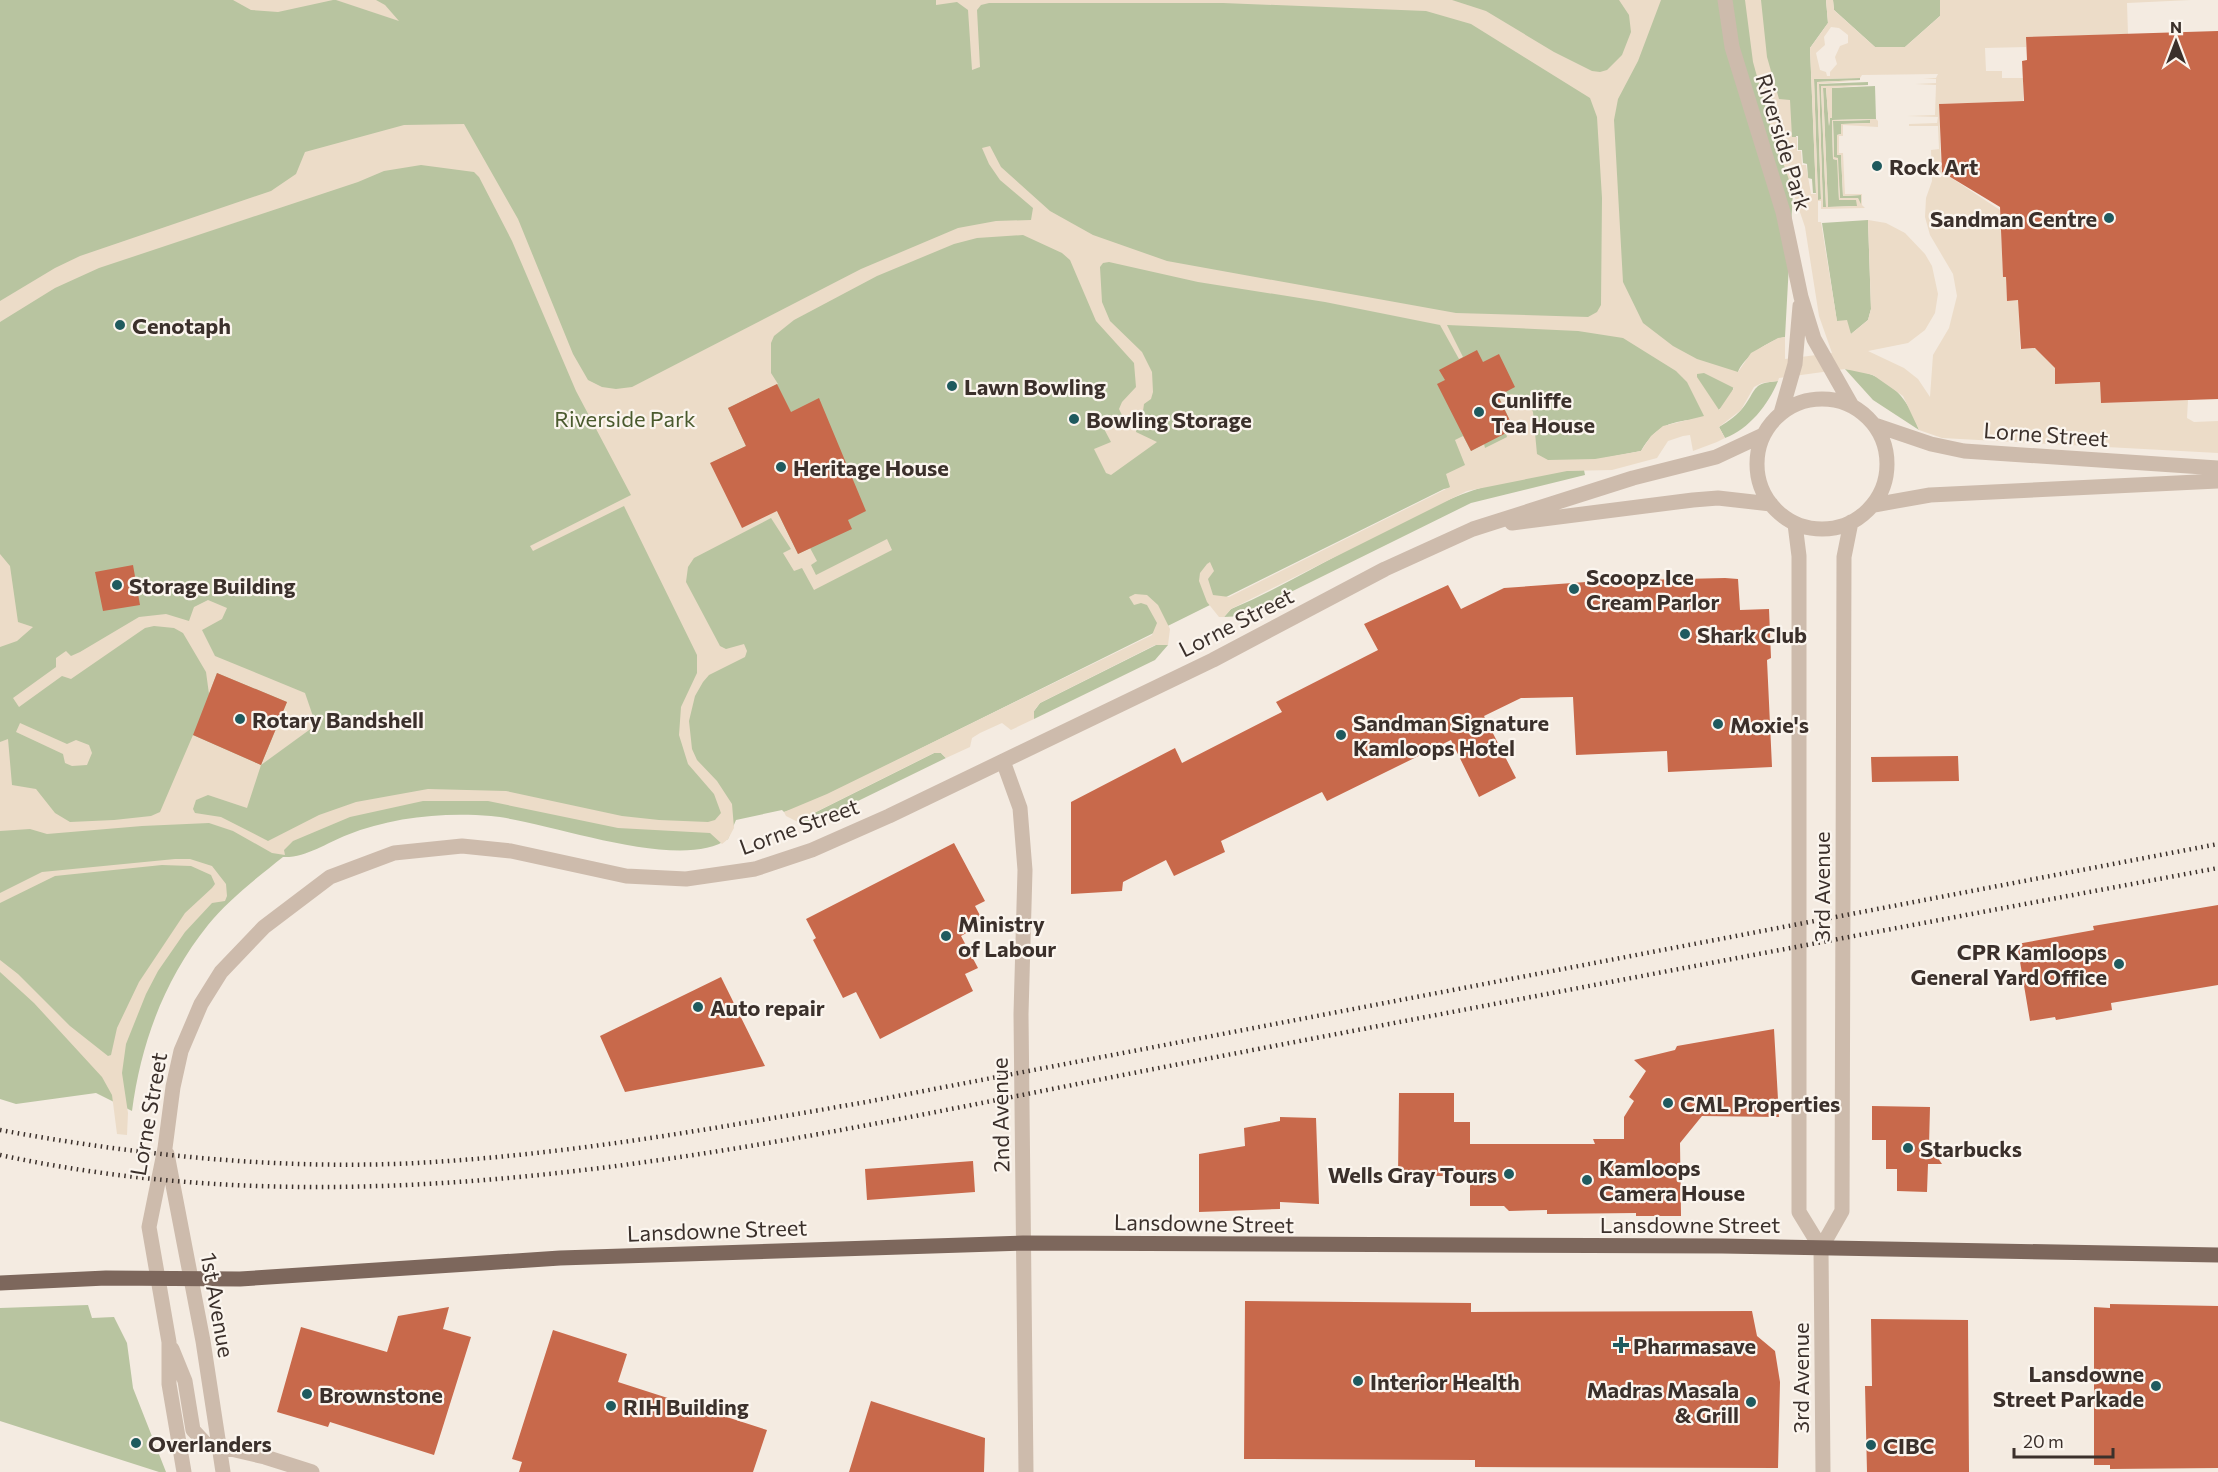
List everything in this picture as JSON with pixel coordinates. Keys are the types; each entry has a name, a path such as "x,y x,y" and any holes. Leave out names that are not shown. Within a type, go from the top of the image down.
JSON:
{"main road":[{"name":"Lansdowne Street","path":"0,1283 156,1278 240,1279 560,1258 1023,1243 1821,1248 2218,1255"}],"street":[{"name":"Riverside Park","path":"1725,0 1732,47 1790,239 1801,297 1814,339 1852,406"},
{"name":"Riverside Park","path":"1781,413 1795,364 1801,297"},
{"path":"1815,399 1834,400 1852,406 1875,425 1887,457 1882,490 1874,505 1851,522 1833,529 1814,529 1795,524 1771,504 1761,489 1757,471 1758,453 1763,435 1781,413 1797,404 1815,399"},
{"name":"Lorne Street","path":"1875,425 1931,444 1964,450 2218,468"},
{"name":"Lorne Street","path":"156,1278 148,1227 165,1148 173,1087 181,1051 209,988 234,957 264,927 330,877 394,853 462,846 511,850 626,876 686,879 755,869 812,850 1003,761 1213,660 1385,569 1473,529 1633,478 1716,457 1763,435"},
{"path":"1874,505 1930,495 2218,481"},
{"name":"Lorne Street","path":"1473,529 1693,500 1718,498 1771,504"},
{"name":"3rd Avenue","path":"1823,1472 1821,1248 1842,1211 1844,557 1851,522"},
{"name":"3rd Avenue","path":"1795,524 1799,556 1799,1212 1821,1248"},
{"name":"2nd Avenue","path":"1003,761 1020,808 1025,870 1022,1014 1026,1472"},
{"name":"1st Avenue","path":"165,1148 223,1472"},
{"path":"156,1278 169,1342 185,1381 193,1430 205,1443 312,1472"},
{"path":"169,1342 169,1384 184,1472"}],"green space":[{"name":"Riverside Park","path":"0,0 1826,0 1828,23 1810,48 1816,193 1813,193 1812,179 1808,178 1807,164 1803,163 1802,150 1798,150 1798,136 1796,136 1785,337 1765,345 1745,360 1729,398 1713,414 1672,423 1662,428 1651,437 1641,451 1444,489 807,805 784,812 782,810 736,820 728,839 706,848 679,850 647,848 515,820 491,816 455,815 418,817 381,824 347,835 308,853 283,857 225,907 192,946 167,990 148,1037 132,1111 96,1093 16,1104 0,1099"},
{"path":"1833,0 1940,0 1940,16 1905,47 1875,47 1834,10"},
{"path":"1860,78 1860,80 1817,82 1821,200 1818,200 1814,79"},
{"path":"1868,82 1868,85 1821,87 1826,207 1823,207 1819,84"},
{"path":"1875,86 1876,119 1832,120 1833,159 1838,160 1834,158 1833,121 1870,120 1871,123 1842,124 1841,134 1837,135 1837,155 1841,155 1843,196 1861,195 1861,204 1858,198 1840,199 1838,172 1839,200 1857,200 1857,206 1828,207 1823,88 1826,88 1829,126 1830,118 1832,118 1831,88"},
{"path":"1868,220 1871,309 1868,320 1851,334 1837,322 1822,223"},
{"path":"1845,369 1871,374 1892,387 1908,406 1919,430 1873,400"},
{"path":"1778,381 1769,399 1757,415 1742,429 1725,438 1719,427 1739,412 1757,387 1764,383"},
{"path":"1584,470 1585,475 1471,503 1242,616 1224,617 1231,609 1274,589 1402,521 1446,501 1490,485 1536,474"},
{"path":"1160,643 1168,645 1155,660 1034,719 1034,711 1040,703"},
{"path":"934,753 941,753 946,758 817,821 800,823 806,817"},
{"path":"88,1305 92,1318 114,1317 127,1343 133,1388 166,1472 159,1472 0,1421 0,1308"}],"shaded area":[{"path":"233,0 333,0 278,12 251,10"},
{"path":"336,0 376,0 385,5 399,21"},
{"path":"936,0 1452,0 1486,11 1554,52 1592,71 1600,72 1607,70 1622,55 1631,32 1629,15 1619,0 1661,0 1638,61 1618,99 1614,120 1623,282 1643,323 1673,346 1697,359 1738,372 1751,353 1778,338 1785,337 1785,359 1832,353 1819,316 1805,227 1771,127 1753,62 1745,0 1761,0 1767,57 1779,99 1790,100 1792,137 1797,137 1797,151 1801,151 1802,165 1806,165 1811,194 1816,194 1810,48 1828,23 1826,0 1833,0 1834,10 1875,47 1905,47 1940,16 1940,0 2191,0 2127,3 2128,34 2026,37 2026,47 1985,48 1986,71 2002,71 2002,78 2023,78 2023,101 1939,104 1941,171 2000,210 2003,276 2006,277 2007,300 2019,300 2020,349 2047,348 2047,360 2055,362 2056,384 2100,382 2101,403 2188,400 2187,418 2194,422 2218,421 2218,453 1942,438 1919,430 1903,396 1873,375 1845,369 1779,378 1778,381 1762,383 1754,387 1741,410 1719,427 1725,438 1717,442 1693,451 1690,435 1683,436 1668,441 1657,458 1612,470 1567,471 1467,491 1231,609 1224,617 1219,617 1207,602 1199,581 1200,573 1207,564 1210,562 1214,571 1208,579 1213,595 1229,597 1450,487 1446,474 1465,465 1455,440 1463,436 1471,451 1484,444 1485,448 1507,437 1506,433 1514,429 1498,395 1502,394 1503,397 1512,394 1526,399 1533,412 1537,454 1548,460 1595,459 1641,451 1651,436 1663,426 1704,416 1687,382 1676,371 1623,338 1578,331 1447,325 1463,357 1459,359 1440,325 1325,302 1198,282 1109,262 1103,263 1100,267 1102,302 1110,321 1142,352 1152,372 1153,392 1151,399 1144,404 1137,421 1136,432 1157,442 1111,475 1106,473 1094,449 1111,442 1102,425 1122,415 1119,409 1122,402 1136,387 1134,363 1096,321 1070,260 1062,253 1023,235 977,238 954,244 877,276 794,320 774,336 771,343 771,373 778,384 728,408 746,446 711,463 777,511 798,554 810,548 817,561 811,565 816,575 887,539 892,550 814,590 802,568 794,571 783,553 791,549 771,518 694,558 688,567 686,582 720,646 726,649 744,644 747,651 745,657 709,675 703,682 695,696 689,721 692,749 697,760 717,781 732,804 734,828 722,844 710,833 618,828 488,801 423,801 350,817 293,841 284,850 285,855 272,853 233,831 209,823 47,834 30,829 0,831 0,742 8,739 12,785 36,789 55,813 70,822 151,816 160,812 193,735 261,765 247,808 208,795 196,800 193,809 195,813 221,817 268,841 319,815 356,802 428,789 506,791 622,816 659,820 708,822 715,820 721,813 714,794 688,764 679,735 681,707 697,673 697,655 624,506 533,551 530,546 631,495 576,391 512,241 479,177 474,172 421,165 384,171 358,182 99,268 55,288 0,322 0,301 55,268 80,256 271,191 296,174 305,152 404,125 464,124 518,219 573,354 588,380 602,387 616,389 632,387 861,269 958,228 996,221 1031,220 1033,208 1000,180 989,164 982,148 990,146 1001,167 1050,211 1093,235 1167,261 1456,313 1588,317 1597,312 1601,305 1602,198 1597,117 1590,98 1471,24 1426,11 1223,3 989,3 981,5 977,10 980,67 972,70 968,10 957,2 936,5","holes":["1831,27 1839,28 1848,35 1848,43 1840,46 1835,57 1837,64 1830,72 1830,76 1820,70 1816,53 1825,45 1824,37","1938,74 1936,78 1923,78 1936,79 1936,83 1915,84 1936,85 1935,115 1907,116 1938,117 1937,123 1909,124 1909,126 1938,126 1939,149 1931,150 1932,181 1926,198 1925,217 1930,235 1953,274 1957,296 1949,328 1933,355 1930,397 1918,379 1904,368 1868,351 1908,343 1925,330 1935,313 1938,294 1932,266 1925,254 1905,233 1886,223 1868,220 1871,309 1868,320 1851,334 1847,320 1837,321 1821,222 1818,222 1818,201 1821,201 1821,209 1865,208 1862,205 1862,194 1845,194 1843,153 1839,153 1839,136 1843,136 1843,125 1878,127 1878,121 1876,119 1832,120 1833,159 1837,160 1839,200 1856,200 1857,206 1828,207 1823,88 1826,88 1829,126 1830,118 1832,118 1832,88 1868,85 1821,86 1826,207 1823,207 1819,84 1860,80 1817,82 1821,199 1818,200 1814,79 1860,78 1862,75","1870,120 1870,123 1841,124 1841,134 1837,135 1837,155 1841,155 1843,196 1861,195 1861,204 1858,198 1840,198 1838,158 1834,157 1833,121","1704,373 1734,388 1719,410 1697,374"]},
{"path":"0,554 10,566 18,622 33,627 17,641 0,647"},
{"path":"1135,594 1147,595 1158,605 1170,629 1168,645 1155,645 1040,703 1034,711 1034,719 1011,730 1002,723 972,738 970,747 946,758 941,753 934,753 806,817 800,823 786,816 784,812 827,794 1152,635 1157,623 1147,605 1141,603 1134,605 1129,597"},
{"path":"208,600 227,608 222,619 202,630 215,656 305,693 316,725 261,765 287,702 217,673 209,694 206,672 183,633 174,628 154,626 145,628 71,679 62,676 19,707 13,698 56,667 56,658 66,651 71,656 80,652 139,617 166,614 189,621 194,607"},
{"path":"20,723 67,744 76,740 89,745 92,753 87,765 72,766 65,763 63,754 16,732"},
{"path":"190,859 212,866 226,884 227,896 225,901 212,903 185,932 158,971 146,994 126,1044 122,1073 128,1113 127,1135 117,1134 112,1095 102,1077 34,1003 0,972 0,960 18,974 70,1026 108,1056 111,1055 117,1028 139,982 185,913 215,884 211,875 191,866 162,865 55,876 0,903 0,893 42,872"}],"building":[{"name":"Sandman Centre","path":"2218,31 2218,399 2101,403 2100,382 2055,384 2055,368 2035,348 2021,349 2018,300 2007,301 2006,277 2003,277 2000,207 1942,172 1939,104 2024,101 2022,61 2027,60 2026,37"},
{"name":"Cunliffe Tea House","path":"1477,350 1483,362 1499,354 1515,387 1498,396 1514,429 1471,451 1437,384 1445,380 1439,370"},
{"name":"Heritage House","path":"777,384 791,412 819,398 866,511 848,520 852,529 798,554 777,511 742,528 710,463 746,446 728,408"},
{"name":"Storage Building","path":"133,565 140,605 103,611 95,572"},
{"name":"Sandman Signature Kamloops Hotel","path":"1738,579 1740,610 1769,609 1771,658 1767,660 1772,767 1668,772 1667,751 1576,755 1573,697 1521,698 1484,716 1516,778 1479,797 1451,740 1327,801 1322,792 1221,841 1225,852 1174,876 1166,860 1123,882 1122,891 1071,894 1071,802 1175,748 1182,763 1282,712 1276,702 1378,650 1364,624 1448,585 1461,609 1504,588 1600,581"},
{"name":"Rotary Bandshell","path":"217,673 287,702 261,765 193,735"},
{"path":"1958,756 1959,781 1872,782 1871,757"},
{"path":"954,843 985,901 975,906 984,923 961,936 978,968 965,974 973,991 880,1039 856,992 843,998 813,940 816,938 806,919"},
{"name":"CPR Kamloops General Yard Office","path":"2218,905 2218,985 2111,1003 2112,1010 2056,1020 2055,1017 2030,1021 2017,944 2094,930 2093,926"},
{"name":"Auto repair","path":"721,977 765,1066 625,1092 600,1036"},
{"path":"1774,1029 1779,1117 1702,1116 1680,1143 1681,1216 1636,1216 1636,1213 1547,1214 1547,1210 1509,1211 1504,1206 1470,1206 1470,1181 1452,1181 1452,1176 1398,1176 1399,1093 1454,1093 1454,1122 1470,1122 1470,1144 1595,1144 1593,1139 1624,1139 1624,1117 1634,1101 1629,1097 1646,1071 1634,1060 1675,1050 1677,1046"},
{"name":"Starbucks","path":"1872,1106 1930,1107 1929,1145 1942,1164 1928,1164 1927,1192 1897,1191 1897,1169 1886,1169 1886,1140 1872,1140"},
{"path":"1280,1117 1316,1118 1319,1204 1280,1202 1280,1209 1199,1212 1199,1154 1245,1146 1244,1128 1280,1121"},
{"path":"973,1161 975,1192 867,1200 865,1169"},
{"path":"1245,1301 1471,1303 1471,1312 1752,1311 1757,1336 1775,1351 1780,1382 1778,1468 1475,1467 1475,1460 1244,1459"},
{"name":"Lansdowne Street Parkade","path":"2110,1304 2218,1306 2218,1468 2110,1469 2110,1465 2094,1465 2094,1307 2110,1308"},
{"path":"449,1307 443,1329 471,1337 434,1455 330,1422 328,1427 277,1412 301,1327 387,1352 398,1316"},
{"path":"1871,1319 1968,1320 1969,1472 1867,1472 1865,1386 1872,1386"},
{"name":"RIH Building","path":"553,1330 627,1354 618,1382 767,1430 753,1472 519,1472 522,1462 512,1459"},
{"path":"871,1401 985,1438 984,1472 849,1472"}],"railway":[{"path":"0,1130 155,1153 311,1164 416,1163 586,1147 698,1131 866,1102 2218,844"},
{"path":"0,1155 149,1178 298,1187 446,1183 595,1169 744,1147 891,1121 1185,1063 2218,868"}],"place":[{"name":"Rock Art","path":"1877,166"},
{"name":"Sandman Centre","path":"2109,218"},
{"name":"Cenotaph","path":"120,325"},
{"name":"Lawn Bowling","path":"952,386"},
{"name":"Cunliffe Tea House","path":"1479,412"},
{"name":"Bowling Storage","path":"1074,419"},
{"name":"Heritage House","path":"781,467"},
{"name":"Storage Building","path":"117,585"},
{"name":"Scoopz Ice Cream Parlor","path":"1574,589"},
{"name":"Shark Club","path":"1685,634"},
{"name":"Rotary Bandshell","path":"240,719"},
{"name":"Moxie's","path":"1718,724"},
{"name":"Sandman Signature Kamloops Hotel","path":"1341,735"},
{"name":"Ministry of Labour","path":"946,936"},
{"name":"CPR Kamloops General Yard Office","path":"2119,964"},
{"name":"Auto repair","path":"698,1007"},
{"name":"CML Properties","path":"1668,1103"},
{"name":"Starbucks","path":"1908,1148"},
{"name":"Wells Gray Tours","path":"1509,1174"},
{"name":"Kamloops Camera House","path":"1587,1180"},
{"name":"Pharmasave","path":"1621,1345"},
{"name":"Interior Health","path":"1358,1381"},
{"name":"Lansdowne Street Parkade","path":"2156,1386"},
{"name":"Brownstone","path":"307,1394"},
{"name":"Madras Masala & Grill","path":"1751,1402"},
{"name":"RIH Building","path":"611,1406"},
{"name":"Overlanders","path":"136,1443"},
{"name":"CIBC","path":"1871,1445"}]}
